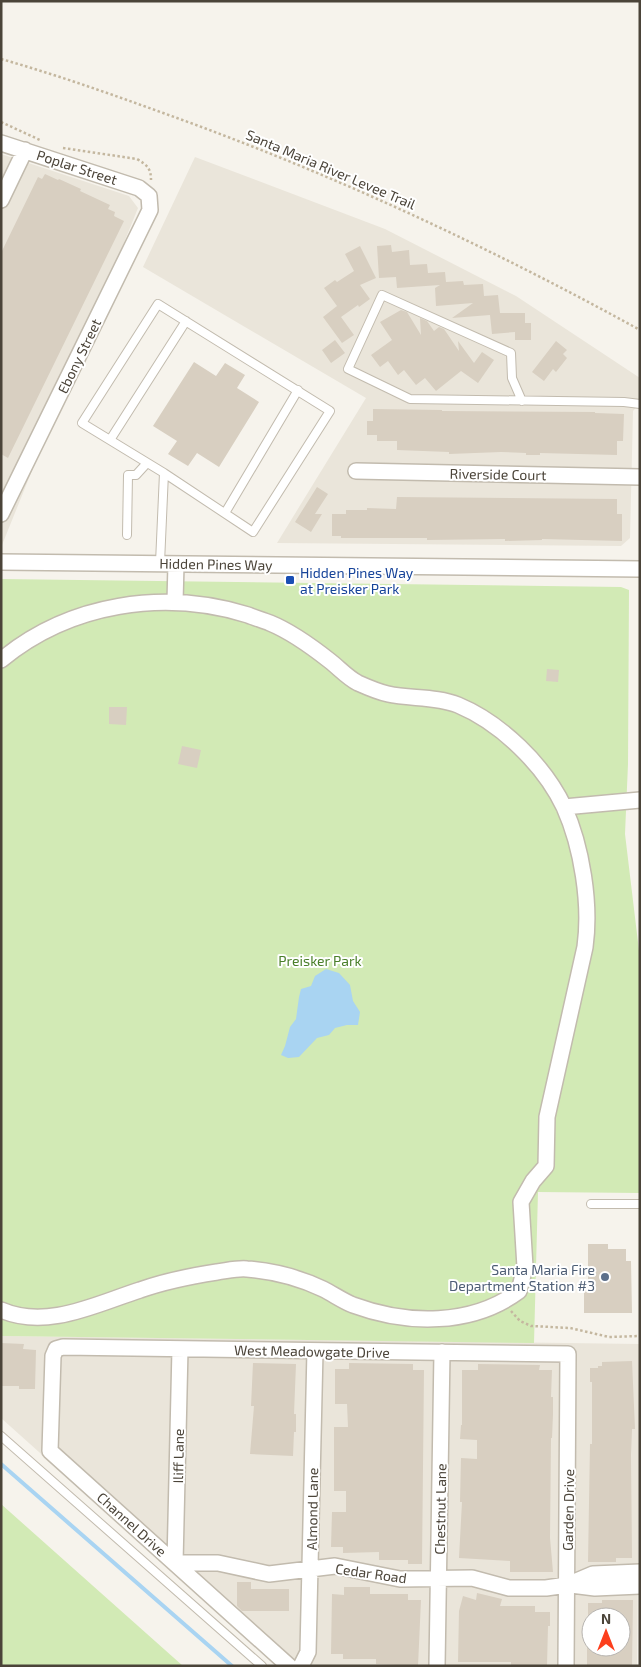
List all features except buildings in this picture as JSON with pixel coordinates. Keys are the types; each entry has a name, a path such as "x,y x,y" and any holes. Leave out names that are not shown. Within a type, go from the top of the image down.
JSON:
{"street":[{"name":"Poplar Street","path":"1,143 139,188 150,196"},
{"path":"1,200 25,150"},
{"name":"Ebony Street","path":"1,514 7,486 150,210 150,196"},
{"name":"Riverside Court","path":"356,472 640,477"},
{"name":"Hidden Pines Way","path":"1,562 640,569"},
{"path":"174,602 176,564"},
{"path":"1,660 18,646 53,626 100,611 135,604 174,602 212,606 270,622 301,639 356,682 387,694 456,704 489,720 518,745 550,782 564,807 574,832 587,898 586,938 547,1117 546,1166 533,1181 521,1202 525,1267 519,1291 505,1301 476,1314 442,1318 404,1317 376,1312 352,1304 292,1277 246,1269 185,1277 140,1290 75,1313 40,1318 11,1315 1,1310"},
{"path":"564,807 640,800"},
{"name":"West Meadowgate Drive","path":"56,1349 63,1347 568,1354"},
{"name":"Channel Drive","path":"56,1349 53,1356 50,1450 289,1666"},
{"name":"Iliff Lane","path":"175,1563 180,1349"},
{"name":"Almond Lane","path":"301,1666 308,1652 315,1351"},
{"name":"Chestnut Lane","path":"437,1666 442,1352"},
{"name":"Garden Drive","path":"566,1666 568,1354"},
{"name":"Cedar Road","path":"175,1563 218,1563 269,1574 335,1566 400,1579 472,1578 509,1588 546,1588 567,1585 595,1588 640,1586"},
{"name":"Cedar Road","path":"567,1585 593,1574 640,1572"}],"lane":[{"path":"522,400 512,378 511,352 382,295 348,369 410,399 624,402 640,404"},
{"path":"158,304 298,390 330,411 253,532 164,473 82,423 158,304"},
{"path":"110,440 186,321"},
{"path":"225,513 298,390"},
{"path":"127,535 128,475 136,475 147,463"},
{"path":"160,564 164,473"},
{"path":"591,1204 640,1204"},
{"path":"1,1436 262,1666"}],"path":[{"name":"Santa Maria River Levee Trail","path":"1,59 140,104 238,140 354,187 471,241 640,330"},
{"path":"1,122 43,142"},
{"path":"59,147 137,159 146,164 151,171 150,196"},
{"path":"505,1301 510,1311 520,1321 531,1326 570,1328 610,1338 635,1338 640,1336"}],"shaded area":[{"path":"1,154 129,196 138,208 2,545"},
{"path":"195,157 385,229 516,296 640,378 640,403 633,411 630,538 621,546 277,543 366,398 143,267"},
{"path":"1,1336 640,1344 637,1666 278,1666 1,1418"}],"green space":[{"name":"Preisker Park","path":"1,579 621,587 629,590 628,764 625,834 640,959 640,1193 538,1192 534,1343 1,1336"},
{"path":"1,1504 183,1666 1,1666"}],"water":[{"path":"326,969 339,973 350,985 353,1001 360,1012 358,1025 335,1028 329,1035 317,1038 299,1057 288,1058 281,1055 290,1027 296,1019 301,989 311,986 315,976"}],"waterway":[{"path":"1,1464 232,1666"}],"place":[{"name":"Hidden Pines Way at Preisker Park","path":"290,580"},
{"name":"Santa Maria Fire Department Station #3","path":"605,1277"}]}
